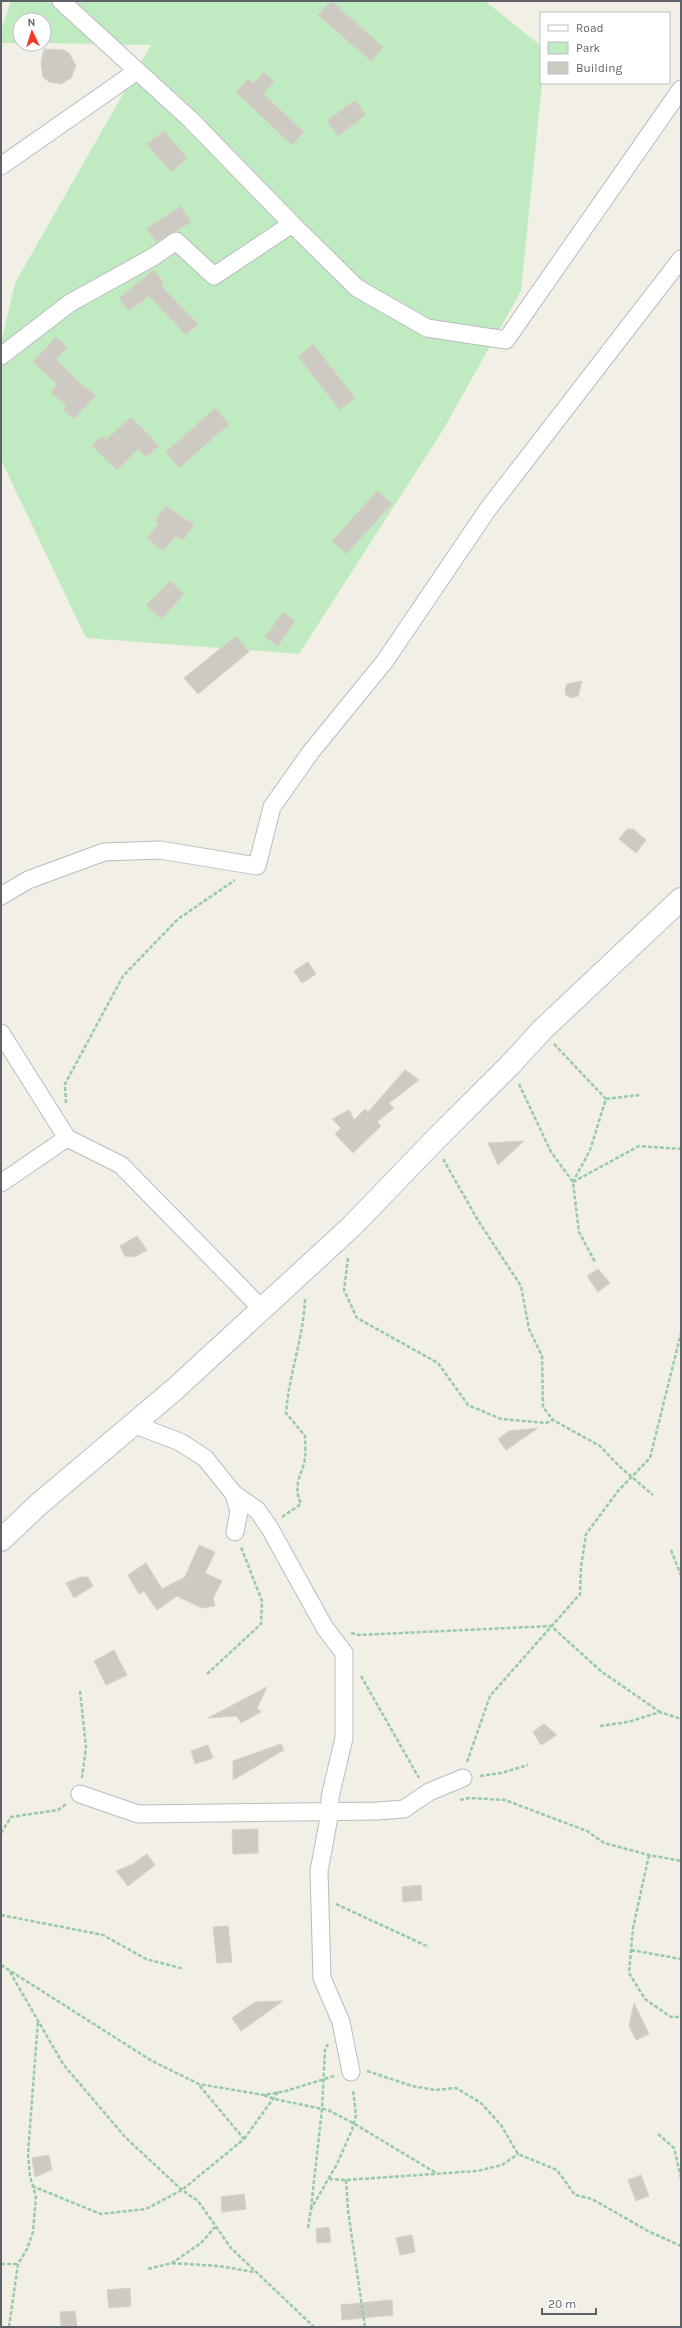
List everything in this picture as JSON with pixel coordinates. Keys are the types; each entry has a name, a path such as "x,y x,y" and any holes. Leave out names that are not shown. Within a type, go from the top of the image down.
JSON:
{"street":[{"path":"62,1 191,120 292,224 357,288 427,328 506,340 681,89"},
{"path":"1,166 137,71"},
{"path":"1,356 70,303 153,258 176,241 214,276 292,224"},
{"path":"1,896 28,880 104,852 160,850 257,866 272,807 306,759 385,661 488,509 681,259"},
{"path":"1,1540 39,1504 175,1389 261,1308 352,1226 510,1065 542,1030 681,899"},
{"path":"1,1033 67,1138 121,1165 261,1308"},
{"path":"1,1183 67,1138"},
{"path":"132,1424 180,1442 205,1458 234,1494 257,1510 269,1527 325,1628 344,1653 344,1738 330,1797 330,1812 319,1872 322,1978 341,2022 350,2068"},
{"path":"234,1494 239,1511 235,1532"},
{"path":"80,1794 138,1814 330,1812 404,1809 429,1792 463,1778"}],"path":[{"path":"66,1107 65,1084 123,976 178,919 257,866"},
{"path":"542,1030 573,1066 606,1099"},
{"path":"510,1065 551,1152 573,1182 579,1232 595,1262"},
{"path":"606,1099 639,1095"},
{"path":"573,1182 590,1150 606,1099"},
{"path":"434,1141 479,1222 521,1286 529,1329 542,1356 543,1407 553,1420 600,1446 632,1478 653,1495"},
{"path":"573,1182 639,1146 681,1149"},
{"path":"352,1226 344,1290 357,1318 438,1363 468,1404 501,1419 546,1423 553,1420"},
{"path":"269,1527 301,1504 297,1495 296,1483 305,1459 305,1436 286,1413 287,1392 304,1321 306,1267"},
{"path":"528,1765 501,1773 463,1778 490,1696 580,1594 581,1567 586,1534 618,1491 650,1458 681,1333"},
{"path":"207,1674 261,1624 262,1601 235,1532"},
{"path":"671,1550 681,1575"},
{"path":"325,1628 359,1635 551,1626 602,1672 660,1712 681,1719"},
{"path":"344,1653 375,1697 393,1734 429,1792"},
{"path":"1,1833 11,1817 58,1810 80,1794 86,1747 80,1691"},
{"path":"600,1726 628,1722 660,1712"},
{"path":"455,1801 469,1798 505,1800 587,1831 604,1843 649,1855 681,1861"},
{"path":"649,1855 639,1891 629,1973 645,1999 671,2017 681,2017"},
{"path":"320,1896 429,1947"},
{"path":"1,1914 102,1935 146,1959 184,1969"},
{"path":"631,1950 681,1959"},
{"path":"1,1965 152,2061 199,2084 264,2095 274,2099 322,2109 354,2123 437,2174"},
{"path":"10,1971 63,2064 126,2138 182,2190 198,2201 231,2248 314,2327"},
{"path":"9,2327 18,2264 27,2249 33,2232 36,2197 32,2186 28,2154 28,2137 38,2019"},
{"path":"308,2228 322,2109 322,2080 325,2050 341,2022"},
{"path":"264,2095 322,2080 350,2068 412,2086 435,2090 456,2088 481,2103 501,2125 518,2154 557,2170 575,2195 592,2199 648,2231 681,2246"},
{"path":"311,2209 337,2164 354,2123 356,2114 350,2068"},
{"path":"199,2084 244,2138"},
{"path":"32,2186 101,2214 146,2209 182,2190 244,2138 278,2092"},
{"path":"658,2134 674,2148 681,2178"},
{"path":"329,2179 346,2180 477,2171 502,2165 518,2154"},
{"path":"346,2180 348,2210 365,2327"},
{"path":"172,2264 201,2243 216,2227"},
{"path":"1,2264 18,2264"},
{"path":"148,2269 172,2264 219,2266 255,2272"}],"green space":[{"path":"11,1 485,1 540,45 540,84 542,84 521,291 443,430 299,654 86,638 1,460 1,343 15,283 151,45 52,43 52,12 12,12 12,43 1,43 1,31"}],"building":[{"path":"331,1 383,47 371,61 318,15"},
{"path":"52,49 63,50 69,53 76,66 71,78 61,84 49,82 43,77 41,63 43,52 52,52"},
{"path":"264,72 274,81 263,94 304,132 292,145 236,92 248,79 253,84"},
{"path":"355,100 366,115 338,136 327,121"},
{"path":"164,131 187,158 171,172 147,144"},
{"path":"181,206 191,222 156,242 147,229"},
{"path":"154,270 164,283 161,286 198,324 186,335 149,296 129,311 119,298"},
{"path":"56,337 67,347 56,359 83,386 96,395 74,419 63,410 66,406 51,392 57,384 33,362"},
{"path":"313,344 355,398 340,410 298,357"},
{"path":"215,408 229,424 179,468 166,452"},
{"path":"131,417 159,446 146,457 138,449 117,470 92,446 102,436 106,440"},
{"path":"377,491 392,504 346,554 332,541"},
{"path":"166,506 194,525 183,540 176,536 163,551 147,538 159,524 155,521"},
{"path":"170,581 184,594 161,619 146,605"},
{"path":"283,612 295,621 278,646 265,637"},
{"path":"236,636 249,652 198,694 184,678"},
{"path":"582,681 578,696 571,698 566,695 565,689 567,684"},
{"path":"627,829 633,829 646,840 636,853 619,839"},
{"path":"308,962 316,974 302,983 294,971"},
{"path":"405,1070 419,1080 389,1103 394,1108 377,1122 381,1126 353,1153 335,1134 341,1128 332,1119 349,1110 354,1120 365,1109 368,1112"},
{"path":"524,1141 498,1165 488,1143"},
{"path":"137,1236 147,1250 135,1257 125,1256 120,1246"},
{"path":"598,1269 610,1283 598,1292 587,1276"},
{"path":"538,1428 506,1450 498,1439 509,1431"},
{"path":"199,1545 215,1552 205,1573 222,1581 213,1598 215,1606 202,1608 177,1596 157,1610 144,1591 139,1594 128,1575 146,1563 162,1589 185,1577"},
{"path":"81,1577 88,1577 93,1586 74,1598 66,1583"},
{"path":"114,1650 127,1675 106,1685 94,1661"},
{"path":"267,1687 257,1708 261,1712 241,1723 237,1716 208,1718"},
{"path":"544,1724 557,1735 541,1745 533,1732"},
{"path":"281,1744 284,1750 233,1780 233,1761"},
{"path":"208,1745 213,1758 195,1764 191,1751"},
{"path":"258,1829 258,1853 233,1854 232,1830"},
{"path":"147,1854 155,1865 128,1886 116,1871 133,1864"},
{"path":"421,1885 422,1900 403,1902 402,1887"},
{"path":"228,1926 232,1962 217,1963 213,1927"},
{"path":"283,2001 241,2031 232,2018 255,2002"},
{"path":"634,2003 649,2034 636,2040 629,2026"},
{"path":"49,2155 52,2170 35,2177 32,2158"},
{"path":"641,2175 649,2196 636,2201 628,2180"},
{"path":"244,2194 246,2209 222,2212 221,2197"},
{"path":"329,2227 331,2242 317,2243 316,2229"},
{"path":"412,2235 415,2252 400,2255 396,2238"},
{"path":"130,2288 131,2306 109,2308 107,2290"},
{"path":"392,2300 393,2315 342,2320 341,2305"},
{"path":"75,2311 77,2327 61,2327 60,2312"}]}
